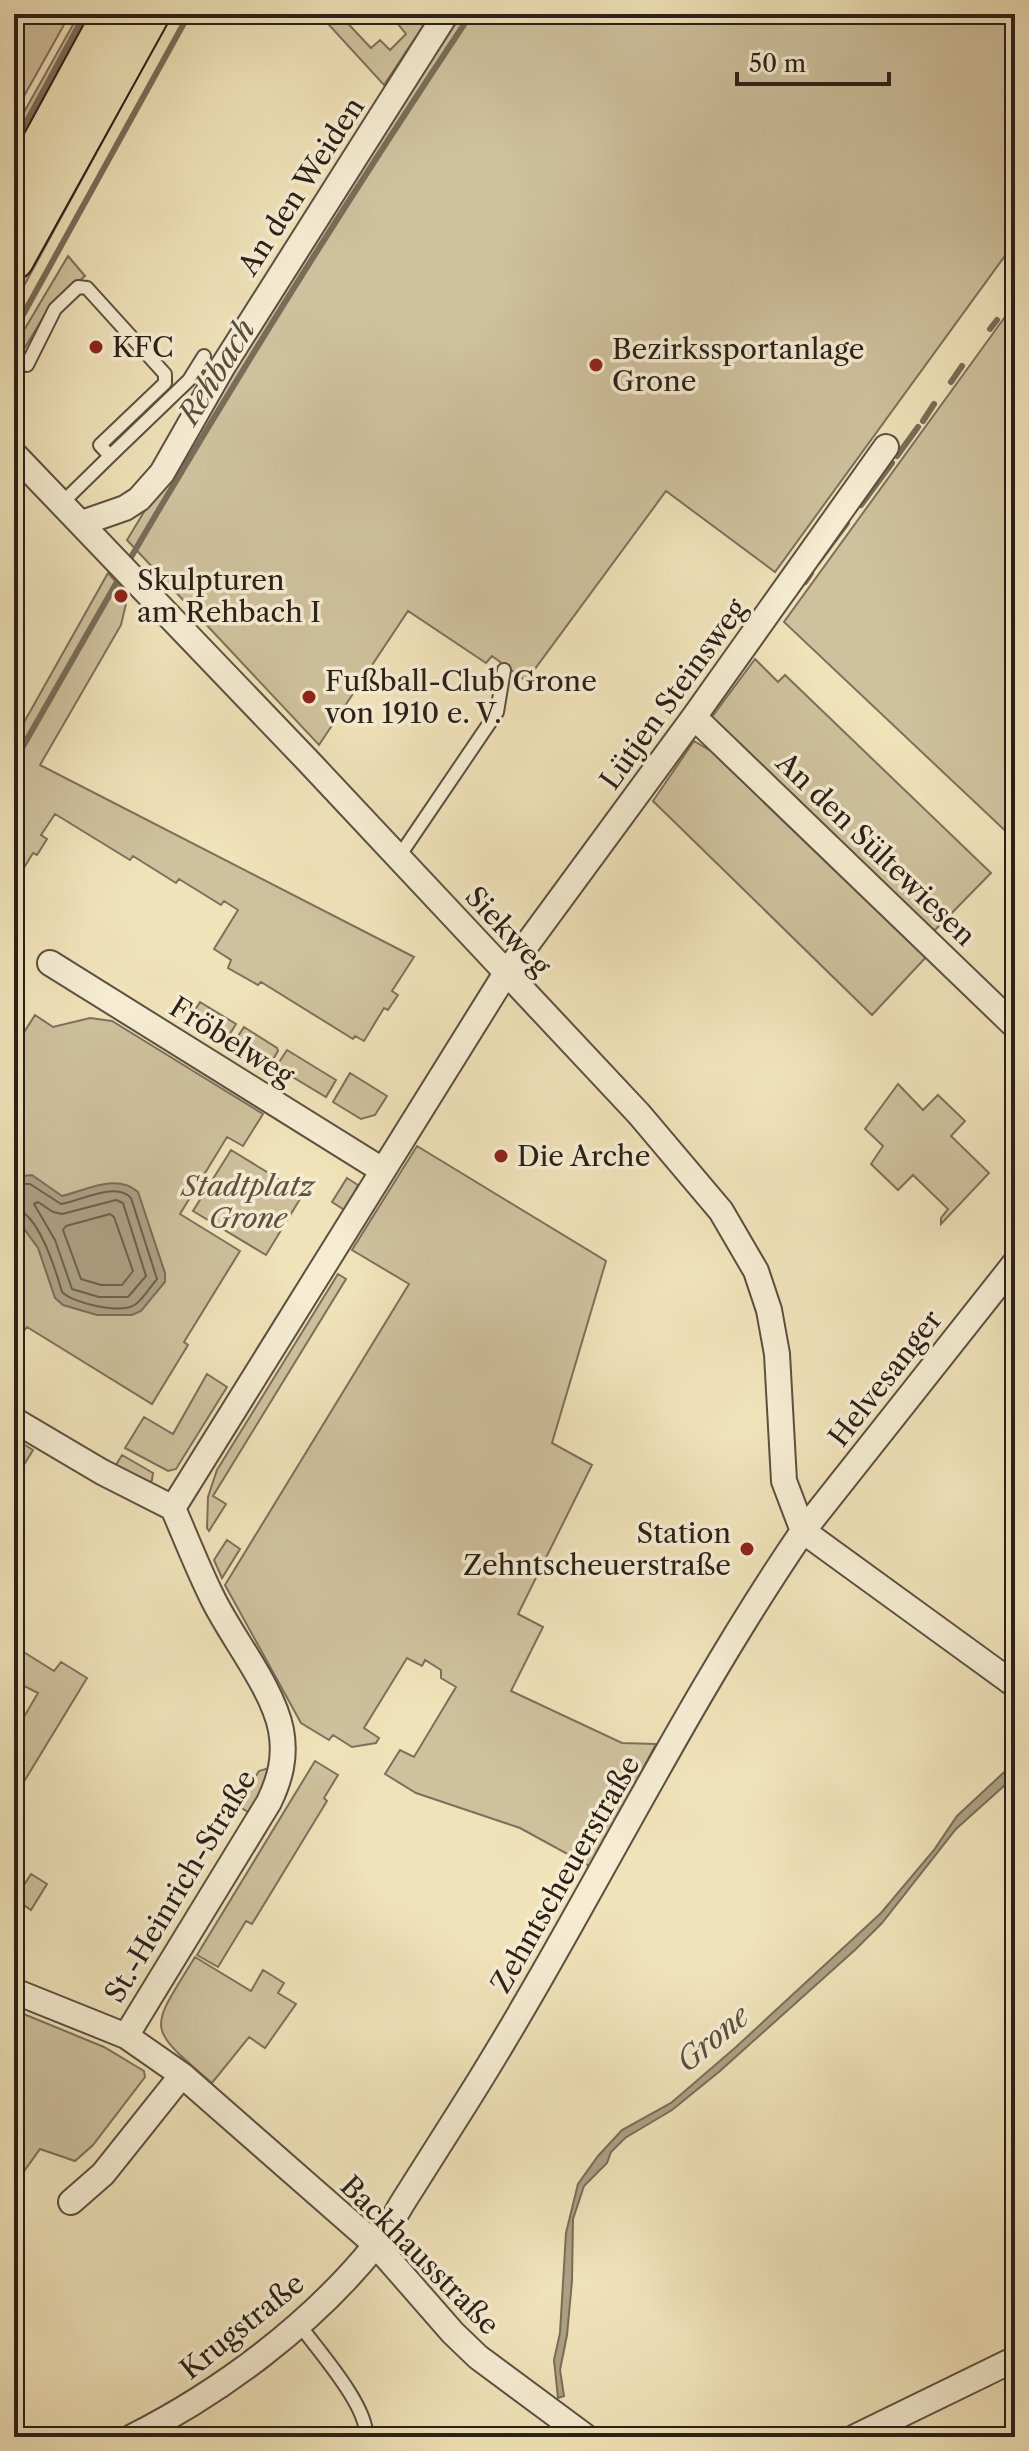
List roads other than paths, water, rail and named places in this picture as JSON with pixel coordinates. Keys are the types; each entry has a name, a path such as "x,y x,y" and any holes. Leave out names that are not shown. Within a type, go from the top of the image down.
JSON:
{"main road":[{"path":"14,194 112,14"},
{"path":"14,260 150,14"}],"street":[{"name":"An den Weiden","path":"82,523 125,508 139,499 162,473 223,366 446,14"},
{"name":"Lütjen Steinsweg","path":"506,973 694,717 886,447"},
{"name":"Siekweg","path":"14,454 639,1114 721,1211 756,1271 769,1310 777,1354 784,1481 803,1531"},
{"name":"An den Sültewiesen","path":"694,717 1015,1026"},
{"name":"Fröbelweg","path":"50,963 382,1170"},
{"path":"14,1420 102,1472 173,1508 506,973"},
{"name":"Helvesanger","path":"803,1531 1015,1263"},
{"name":"St.-Heinrich-Straße","path":"126,2036 269,1802 280,1778 283,1758 281,1730 272,1703 213,1599 173,1508"},
{"path":"803,1531 1015,1685"},
{"name":"Zehntscheuerstraße","path":"376,2245 505,2041 714,1673 803,1531"},
{"name":"Backhausstraße","path":"14,1991 126,2036 182,2075 376,2245 478,2357 586,2437"},
{"path":"71,2202 103,2174 182,2075"},
{"name":"Krugstraße","path":"132,2437 198,2401 298,2323 376,2245"},
{"path":"855,2437 1015,2359"}],"lane":[{"path":"27,365 55,309 78,287 87,288 165,374 165,383 100,445 110,456"},
{"path":"62,503 181,388 204,356"},
{"path":"398,858 497,712 504,670"},
{"path":"298,2323 353,2399 364,2420 366,2437"}],"water":[{"path":"32,1175 62,1196 111,1183 130,1186 138,1192 165,1273 165,1282 141,1311 132,1315 97,1315 63,1305 55,1298 38,1248 14,1215 14,1177"},
{"path":"1015,1762 1015,1776 956,1829 882,1923 856,1949 720,2071 672,2110 625,2138 611,2152 607,2163 584,2186 573,2219 572,2281 560,2370 564,2396 558,2398 554,2360 560,2333 566,2233 578,2184 598,2156 622,2130 671,2103 881,1913 934,1850 957,1816"}],"waterway":[{"path":"14,145 85,14"},
{"path":"19,322 189,14"},
{"name":"Rehbach","path":"127,564 295,286 471,14"},
{"path":"1012,298 1015,294"},
{"path":"990,329 997,320"},
{"path":"951,382 962,366"},
{"path":"923,421 934,404"},
{"path":"897,456 918,427"},
{"path":"861,505 892,463"},
{"path":"818,562 847,523"},
{"name":"Rehbach","path":"14,762 122,573"},
{"path":"805,582 811,573"}],"place":[{"name":"KFC","path":"96,347"},
{"name":"Bezirkssportanlage Grone","path":"596,365"},
{"name":"Skulpturen am Rehbach I","path":"121,596"},
{"name":"Fußball-Club Grone von 1910 e. V.","path":"309,697"},
{"name":"Die Arche","path":"501,1156"},
{"name":"Station Zehntscheuerstraße","path":"747,1549"}],"park label":[{"name":"Stadtplatz Grone","path":"248,1202"}],"water label":[{"name":"Grone","path":"713,2039"}]}
